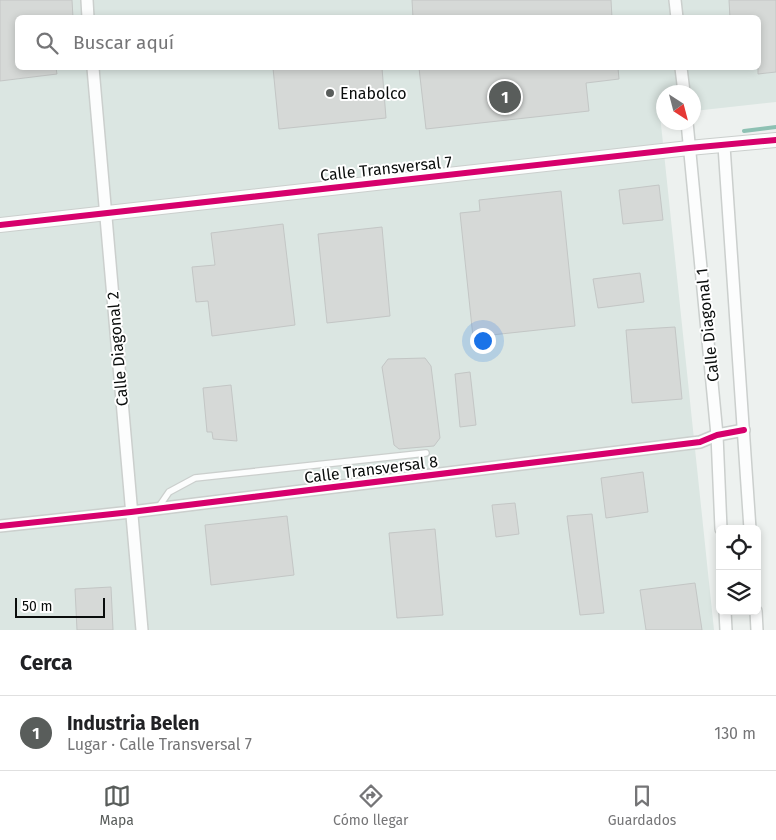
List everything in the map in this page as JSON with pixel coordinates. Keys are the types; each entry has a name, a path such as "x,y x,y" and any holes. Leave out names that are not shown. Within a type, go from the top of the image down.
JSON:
{"street":[{"path":"87,0 88,15"},
{"path":"675,0 677,15"},
{"name":"Calle Diagonal 2","path":"93,70 142,630"},
{"path":"682,70 683,85"},
{"name":"Calle Diagonal 1","path":"688,130 717,435 721,525"},
{"name":"Calle Transversal 7","path":"0,225 689,148 776,140"},
{"name":"Calle Diagonal 1","path":"724,146 750,525"},
{"name":"Calle Transversal 8","path":"0,526 131,512 700,442 717,435 744,430"},
{"path":"725,615 726,630"},
{"path":"756,615 757,630"}],"lane":[{"path":"158,508 169,492 195,478 426,453"}],"shaded area":[{"path":"0,0 776,0 776,102 701,110 701,85 656,85 656,130 662,130 714,630 0,630"}],"building":[{"path":"0,0 72,0 73,15 15,15 15,70 56,70 57,74 0,81"},
{"path":"412,0 611,0 612,15 413,15"},
{"path":"729,0 776,0 776,72 758,74 758,70 761,70 761,15 730,15"},
{"name":"Enabolco","path":"273,70 382,70 386,118 279,129"},
{"path":"419,70 618,70 619,79 586,83 589,111 426,129"},
{"path":"659,185 663,220 623,224 619,190"},
{"path":"561,191 575,326 473,337 460,213 480,211 479,200"},
{"path":"283,224 295,325 212,336 208,301 196,302 192,267 215,265 211,233"},
{"path":"382,227 390,316 327,323 318,234"},
{"path":"640,273 644,302 598,308 593,279"},
{"path":"675,327 682,399 632,403 626,330"},
{"path":"425,358 431,366 440,438 434,446 399,449 394,445 382,367 388,359"},
{"path":"470,372 476,425 460,427 455,374"},
{"path":"231,385 237,441 213,439 212,432 207,432 203,388"},
{"path":"643,472 648,512 606,518 601,478"},
{"path":"515,503 519,534 496,537 492,505"},
{"path":"592,514 604,613 580,615 567,516"},
{"path":"287,516 294,575 211,585 205,525"},
{"path":"435,529 443,615 397,618 389,533"},
{"path":"695,583 702,630 646,630 640,590"},
{"path":"111,587 113,630 77,630 75,589"}],"waterway":[{"path":"744,131 776,127"}],"cycle path":[{"path":"0,225 689,148 776,140"},
{"path":"0,526 131,512 700,442 717,435 744,430"}],"place":[{"name":"Enabolco","path":"330,93"},
{"name":"Industria Belen","path":"505,97"}]}
